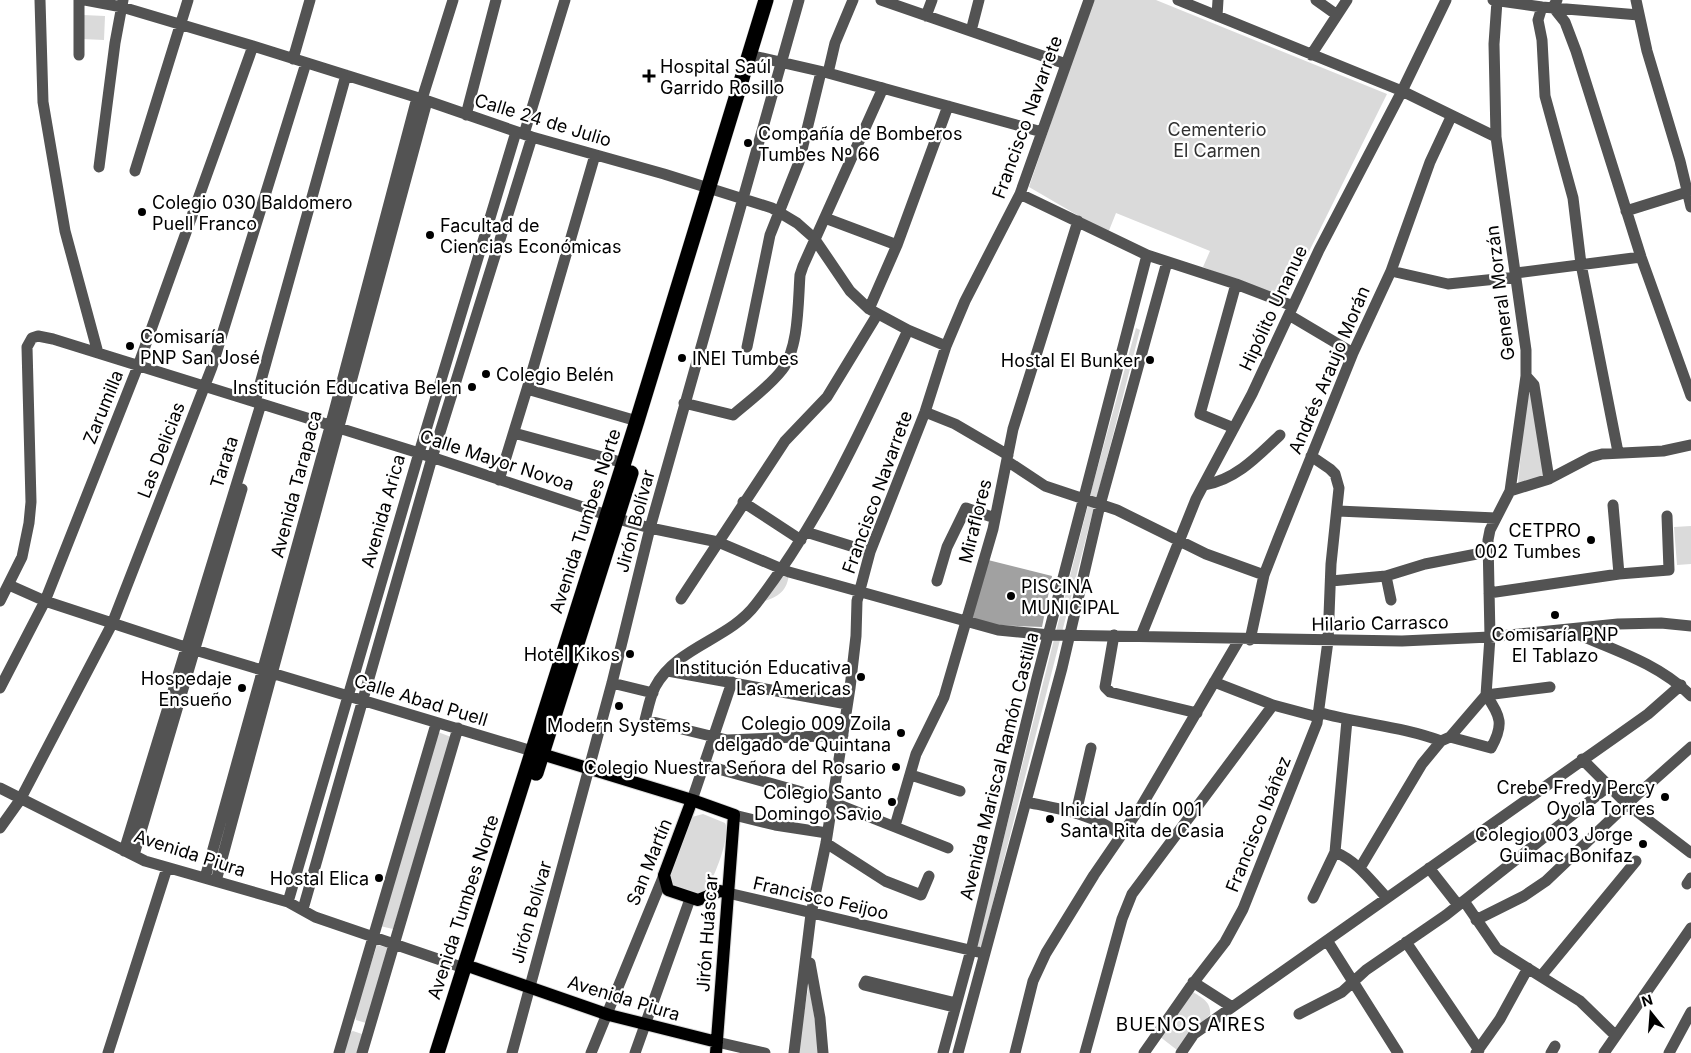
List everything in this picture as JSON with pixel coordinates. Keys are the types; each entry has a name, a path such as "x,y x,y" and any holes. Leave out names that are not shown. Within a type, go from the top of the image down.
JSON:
{"highway":[{"name":"Avenida Tumbes Norte","path":"437,1053 468,966 612,517 712,191 766,0"},
{"name":"Avenida Tumbes Norte","path":"612,517 624,463 637,421 776,0"},
{"name":"Avenida Tumbes Norte","path":"447,1053 468,966"}],"main road":[{"name":"Calle Abad Puell","path":"537,753 692,800 734,815"},
{"name":"San Martín","path":"664,875 692,800"},
{"name":"Jirón Huáscar","path":"716,1047 734,815"},
{"path":"664,875 668,890 690,899"},
{"name":"Francisco Feijoo","path":"690,899 704,899 720,891 728,893"},
{"name":"Avenida Piura","path":"468,966 609,1015 645,1024 716,1047"}],"street":[{"path":"40,0 40,44 44,111 65,231 98,354"},
{"path":"79,0 79,55"},
{"name":"Calle 24 de Julio","path":"85,0 123,3 180,24 422,99 524,134 664,174 781,212 814,238 850,291 873,312 908,330 946,346"},
{"path":"135,171 188,0"},
{"path":"293,59 310,0"},
{"name":"Avenida Tarapaca","path":"211,880 335,428 422,99 453,0"},
{"path":"466,115 496,0"},
{"path":"304,909 524,134 565,0"},
{"name":"Jirón Bolívar","path":"512,1053 528,986 612,683 650,528 684,403 800,0"},
{"path":"747,347 770,235 781,212 799,162 824,72 852,0"},
{"path":"881,0 1066,64"},
{"path":"926,16 932,0"},
{"path":"971,31 979,0"},
{"name":"Francisco Navarrete","path":"794,1053 808,952 811,914 843,735 859,591 870,552 925,412 946,346 965,301 1020,194 1089,0"},
{"path":"1178,0 1402,91 1496,137"},
{"path":"1217,16 1218,0"},
{"path":"1316,0 1338,15"},
{"path":"1311,55 1348,0"},
{"name":"Hipólito Unanue","path":"1141,636 1178,540 1204,485 1234,428 1319,250 1402,91 1446,0"},
{"path":"1636,0 1647,51 1691,207"},
{"path":"1499,1 1639,15"},
{"name":"General Morzán","path":"1486,696 1490,637 1487,552 1490,530 1510,491 1526,376 1526,350 1496,137 1494,44 1499,1"},
{"path":"99,167 115,43 123,3"},
{"path":"1551,5 1565,22 1576,51 1641,257 1691,396"},
{"path":"1551,5 1538,20 1542,40 1545,96 1573,198 1581,264 1618,452"},
{"name":"Zarumilla","path":"0,688 45,601 138,366 253,46"},
{"path":"758,57 824,72 1042,132"},
{"name":"Las Delicias","path":"0,828 20,800 112,624 205,386 227,323 306,63"},
{"path":"258,403 346,76"},
{"path":"684,403 733,416 784,369 796,330 800,275 814,238 825,218 883,88"},
{"path":"681,599 743,502 785,441 827,398 873,312 948,106"},
{"name":"Andrés Araujo Morán","path":"1015,1053 1027,1002 1039,966 1121,835 1142,805 1214,682 1245,640 1264,575 1353,353 1391,271 1430,162 1451,116"},
{"name":"Avenida Arica","path":"288,902 419,453 524,134"},
{"path":"499,480 595,155"},
{"path":"1626,211 1687,192"},
{"path":"1020,194 1147,255 1236,284 1291,311 1353,353"},
{"path":"825,218 897,245"},
{"name":"Miraflores","path":"895,826 922,739 944,697 995,518 1013,429 1078,221"},
{"name":"Avenida Mariscal Ramón Castilla","path":"943,1053 971,950 1083,500 1147,255"},
{"path":"1391,271 1448,284 1641,257"},
{"name":"Avenida Mariscal Ramón Castilla","path":"958,1053 1062,668 1068,635 1100,505 1167,262"},
{"path":"1234,428 1200,414 1236,284"},
{"path":"843,735 727,740 645,720 653,693 668,671 681,658 727,630 747,615 804,536 846,462 908,330"},
{"name":"Calle Mayor Novoa","path":"9,585 22,557 29,523 31,502 28,347 32,338 38,336 53,339 419,453 612,517 650,528 718,542 782,568 859,591 998,630 1050,636 1068,635"},
{"path":"1526,376 1534,385 1548,479"},
{"path":"527,389 637,421"},
{"name":"Tarata","path":"129,853 255,426 258,403"},
{"path":"925,412 955,424 1008,458 1035,481 1083,500 1117,510 1206,554 1264,575"},
{"path":"514,433 624,463"},
{"path":"1204,485 1216,483 1234,475 1280,436"},
{"path":"1510,491 1548,479 1591,457 1618,452 1663,451 1691,445"},
{"name":"Francisco Ibáñez","path":"1144,1053 1225,942 1243,910 1318,715 1328,641 1331,564 1339,488 1335,474 1311,456"},
{"path":"743,502 804,536 870,552"},
{"path":"1613,505 1619,574"},
{"path":"937,580 947,547 966,508 995,518"},
{"path":"1338,511 1496,518"},
{"path":"1489,593 1619,574 1669,570 1667,516"},
{"path":"1331,581 1386,576 1431,562 1487,552"},
{"path":"1386,576 1390,600"},
{"path":"0,602 9,585"},
{"name":"Calle Abad Puell","path":"9,585 45,601 190,649 537,753"},
{"name":"Hilario Carrasco","path":"1068,635 1328,641 1490,637 1640,623 1691,626"},
{"path":"1568,630 1658,670 1681,685 1691,696"},
{"path":"1114,636 1106,687 1110,692 1196,713"},
{"path":"668,671 847,704"},
{"name":"San Martín","path":"692,800 732,682"},
{"path":"1214,682 1273,705 1318,715 1410,730 1491,748 1499,734 1500,726 1496,710 1486,696"},
{"path":"612,683 653,693"},
{"path":"1181,1053 1194,1034 1328,942 1429,868 1648,714 1681,685"},
{"path":"1360,868 1407,786 1445,739 1486,696 1550,687"},
{"path":"1086,1053 1122,919 1132,894 1273,705"},
{"path":"1313,898 1335,852 1347,720"},
{"path":"339,1053 436,724"},
{"path":"362,1053 458,728"},
{"path":"1476,920 1524,896 1546,881 1627,804 1691,747"},
{"path":"1076,813 1091,748"},
{"path":"1582,759 1627,804 1691,853"},
{"path":"704,765 802,792"},
{"path":"910,775 960,791"},
{"path":"1299,1014 1342,992 1366,970 1461,903 1609,786"},
{"name":"Avenida Piura","path":"0,788 20,800 129,853 167,868 288,902 304,909 315,917 396,941 468,966"},
{"path":"832,802 948,848"},
{"path":"1026,802 1076,813 1100,822 1121,835"},
{"name":"Calle Abad Puell","path":"734,815 826,838"},
{"path":"826,838 885,881 921,895 929,876"},
{"path":"1335,852 1346,856 1360,868 1387,898"},
{"path":"1542,976 1636,861"},
{"path":"108,1053 167,868"},
{"path":"1429,868 1476,920 1497,949 1580,1001 1600,1017 1616,1036"},
{"name":"San Martín","path":"591,1053 609,1015 657,888 664,875"},
{"name":"Francisco Feijoo","path":"728,893 984,954"},
{"path":"635,1053 690,899"},
{"path":"1604,1053 1691,928"},
{"path":"1328,942 1398,1053"},
{"path":"1406,942 1478,1051 1500,1019 1528,968"},
{"path":"808,952 820,1018 823,1053"},
{"path":"866,981 955,1005 864,985 866,981"},
{"path":"1194,982 1232,1007"},
{"path":"1669,1053 1691,1012"},
{"name":"Avenida Piura","path":"716,1047 765,1053"}],"green space":[{"name":"Cementerio El Carmen","path":"1093,0 1156,0 1387,94 1285,300 1203,267 1210,251 1116,213 1108,233 1029,187"},
{"path":"83,15 105,16 104,40 82,39"},
{"path":"1136,328 1140,330 1096,501 1089,499"},
{"path":"1529,386 1546,475 1518,484 1527,389"},
{"path":"1089,501 1095,503 980,953 975,952"},
{"path":"1691,526 1691,564 1677,565 1674,527"},
{"path":"782,568 789,572 783,590 775,597 756,604"},
{"path":"438,732 451,737 393,929 380,926"},
{"path":"703,814 725,823 726,838 716,871 702,895 671,888 669,879 692,817"},
{"path":"377,945 389,948 366,1023 356,1020 355,1014"},
{"path":"809,984 820,1053 797,1053"},
{"path":"1190,990 1207,1003 1210,1015 1191,1032 1177,1050 1159,1036"},
{"path":"350,1032 362,1034 359,1053 343,1053"}],"shaded area":[{"name":"PISCINA MUNICIPAL","path":"984,559 1052,576 1042,627 995,625 967,617"}],"place":[{"name":"Hospital Saúl Garrido Rosillo","path":"649,76"},
{"name":"Compañía de Bomberos Tumbes Nº 66","path":"748,143"},
{"name":"Colegio 030 Baldomero Puell Franco","path":"142,212"},
{"name":"Facultad de Ciencias Económicas","path":"430,235"},
{"name":"Comisaría PNP San José","path":"130,346"},
{"name":"INEI Tumbes","path":"682,358"},
{"name":"Hostal El Bunker","path":"1150,360"},
{"name":"Colegio Belén","path":"486,374"},
{"name":"Institución Educativa Belen","path":"472,387"},
{"name":"CETPRO 002 Tumbes","path":"1591,540"},
{"name":"PISCINA MUNICIPAL","path":"1011,596"},
{"name":"Comisaría PNP El Tablazo","path":"1555,615"},
{"name":"Hotel Kikos","path":"630,654"},
{"name":"Institución Educativa Las Americas","path":"861,677"},
{"name":"Hospedaje Ensueño","path":"242,688"},
{"name":"Modern Systems","path":"619,706"},
{"name":"Colegio 009 Zoila delgado de Quintana","path":"901,733"},
{"name":"Colegio Nuestra Señora del Rosario","path":"896,767"},
{"name":"Crebe Fredy Percy Oyola Torres","path":"1665,797"},
{"name":"Colegio Santo Domingo Savio","path":"892,802"},
{"name":"Inicial Jardín 001 Santa Rita de Casia","path":"1050,819"},
{"name":"Colegio 003 Jorge Guimac Bonifaz","path":"1643,844"},
{"name":"Hostal Elica","path":"379,878"}],"district":[{"name":"BUENOS AIRES","path":"1191,1024"}]}
